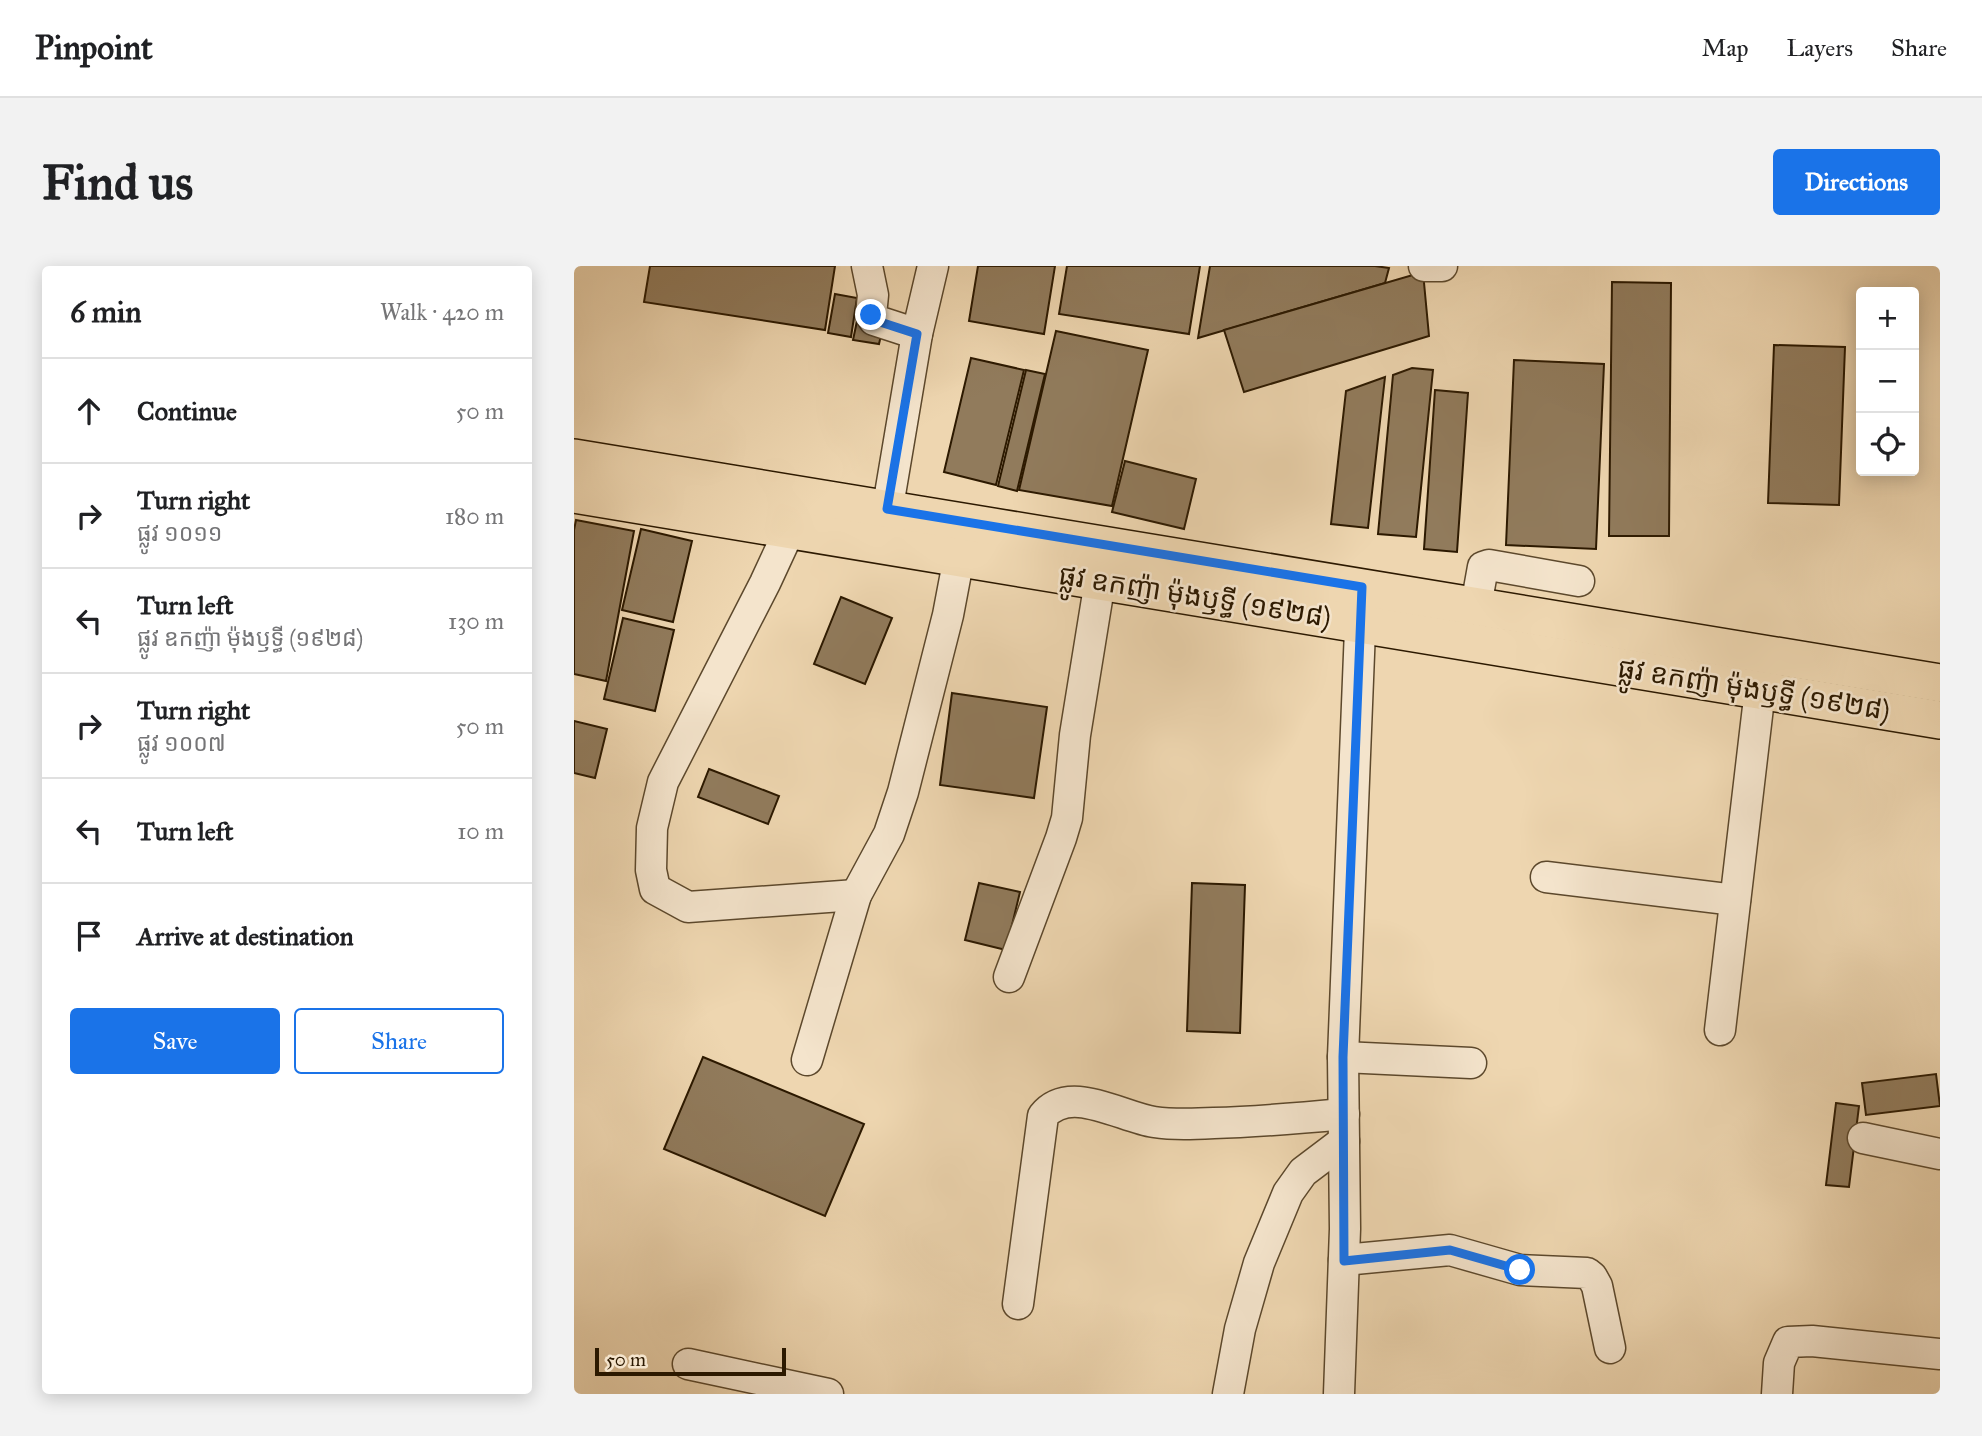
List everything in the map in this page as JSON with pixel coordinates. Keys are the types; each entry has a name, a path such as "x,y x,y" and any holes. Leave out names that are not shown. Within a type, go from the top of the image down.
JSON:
{"main road":[{"name":"ផ្លូវ ឧកញ៉ា ម៉ុងឫទ្ធី (១៩២៨)","path":"574,458 885,527 1362,587 1940,683"},
{"name":"ផ្លូវ ឧកញ៉ា ម៉ុងឫទ្ធី (១៩២៨)","path":"574,494 790,529 885,527 959,557 1940,720"}],"street":[{"path":"867,266 873,295 871,315 874,320 917,334"},
{"path":"885,527 917,334 933,266"},
{"path":"1424,266 1442,266"},
{"path":"790,529 663,782 652,828 651,870 655,889 688,907 856,895"},
{"path":"807,1060 856,895 889,834 903,792 948,615 959,557"},
{"path":"1476,607 1483,567 1489,565 1579,581"},
{"path":"1010,976 1067,818 1075,735 1100,581"},
{"path":"1339,1394 1344,1261 1343,1057 1362,587"},
{"path":"1720,1030 1760,690"},
{"path":"1545,877 1735,900"},
{"path":"1343,1057 1471,1063"},
{"path":"1018,1304 1043,1116 1048,1109 1059,1103 1080,1101 1154,1122 1182,1124 1267,1121 1344,1127"},
{"path":"1228,1394 1240,1329 1259,1263 1288,1193 1303,1172 1344,1127"},
{"path":"1863,1138 1940,1154"},
{"path":"1344,1261 1450,1250 1520,1270 1587,1273 1597,1286 1610,1349"},
{"path":"1777,1394 1779,1363 1788,1342 1812,1341 1940,1354"},
{"path":"688,1364 828,1394"}],"building":[{"path":"650,266 835,266 825,330 644,302"},
{"path":"978,266 1055,266 1044,334 969,321"},
{"path":"1067,266 1200,266 1189,334 1059,314"},
{"path":"1210,266 1389,268 1385,283 1198,338"},
{"path":"1423,272 1429,336 1244,392 1224,330"},
{"path":"1612,282 1671,283 1669,536 1609,536"},
{"path":"835,294 857,298 851,337 828,333"},
{"path":"857,321 883,326 879,344 853,340"},
{"path":"1056,331 1148,350 1112,506 1019,490"},
{"path":"1774,345 1845,347 1839,505 1768,503"},
{"path":"971,358 1024,370 996,485 944,472"},
{"path":"1514,360 1604,364 1596,549 1506,545"},
{"path":"1412,368 1433,370 1416,537 1378,534 1393,375"},
{"path":"1026,370 1045,374 1017,491 998,486"},
{"path":"1385,377 1368,528 1331,524 1346,391"},
{"path":"1435,390 1468,393 1457,552 1424,549"},
{"path":"1125,461 1196,479 1184,529 1112,512"},
{"path":"576,520 634,531 606,681 574,674"},
{"path":"641,529 692,541 673,622 622,610"},
{"path":"841,597 892,618 865,684 814,664"},
{"path":"623,618 674,630 655,711 604,699"},
{"path":"952,693 1047,707 1034,798 940,785"},
{"path":"574,721 607,729 595,778 574,773"},
{"path":"709,769 779,796 768,824 698,797"},
{"path":"979,883 1020,892 1006,950 965,940"},
{"path":"1192,883 1245,885 1240,1033 1187,1031"},
{"path":"703,1057 864,1124 825,1216 664,1149"},
{"path":"1936,1074 1940,1106 1866,1115 1862,1083"},
{"path":"1836,1103 1859,1106 1849,1187 1826,1185"}],"route":[{"path":"871,315 874,320 917,334 887,509 1362,587 1343,1057 1344,1261 1450,1250 1520,1270"}]}
